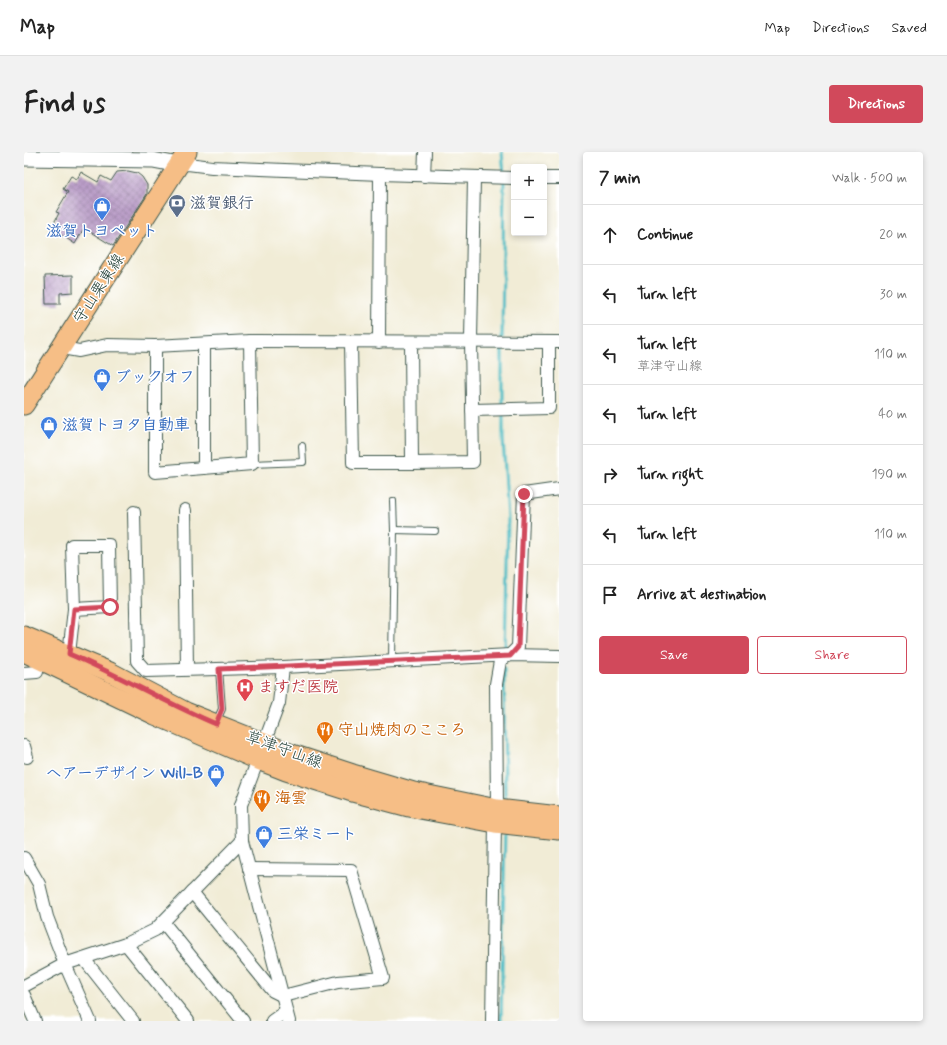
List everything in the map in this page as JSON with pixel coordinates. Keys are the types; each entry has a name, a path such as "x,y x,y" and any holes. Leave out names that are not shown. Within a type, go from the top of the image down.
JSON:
{"main road":[{"name":"守山栗東線","path":"24,405 183,158"},
{"name":"草津守山線","path":"24,636 110,672 186,712 216,724 261,752"},
{"name":"草津守山線","path":"24,652 155,715 261,752 352,774 496,816 559,830"},
{"name":"草津守山線","path":"496,816 559,816"}],"street":[{"path":"424,176 425,152"},
{"path":"24,158 65,156 154,160 183,158 188,164 212,167 474,178 511,178"},
{"path":"379,342 380,174"},
{"path":"352,342 353,463 473,462 471,341 474,178"},
{"path":"547,178 559,178"},
{"path":"62,348 79,351 107,345 155,346 250,341 554,342 549,408 472,410"},
{"path":"155,346 155,472 252,464 250,341"},
{"path":"411,342 412,463"},
{"path":"204,344 204,468"},
{"path":"492,1021 496,816 496,684 500,661 510,656 518,647 524,494 559,489"},
{"path":"185,510 187,669"},
{"path":"134,512 137,661 146,671 283,667 510,656 559,656"},
{"path":"69,654 74,609 72,544 109,545 110,607 74,609"},
{"path":"272,1021 287,1016 242,841 241,805 279,703 283,667"},
{"path":"24,673 37,672"},
{"path":"24,986 65,964 126,944 155,930 242,841"},
{"path":"24,858 39,884 47,917 65,964 90,1021"},
{"path":"192,892 273,991 283,996 338,982 383,978 351,870 249,869"},
{"path":"163,922 243,1021"},
{"path":"126,944 188,1021"},
{"path":"84,959 133,1021"},
{"path":"24,996 34,1021"}],"lane":[{"path":"252,464 303,462 302,446"},
{"path":"392,661 393,501"},
{"path":"394,530 435,531"},
{"path":"216,724 222,709 219,669"}],"building":[{"path":"128,171 137,173 142,177 147,185 147,194 113,246 84,228 75,244 57,232 61,226 54,223 59,213 56,212 68,192 63,189 71,176 77,179 81,172 98,182 101,176 111,181 117,172"},
{"path":"73,275 73,292 60,293 60,304 46,304 45,276"}],"waterway":[{"path":"502,152 504,174"},
{"path":"502,338 504,180"},
{"path":"502,344 502,406"},
{"path":"503,412 503,438 508,519 505,652"},
{"path":"504,669 505,804"},
{"path":"501,1021 505,829"}],"place":[{"name":"滋賀銀行","path":"177,218"},
{"name":"滋賀トヨペット","path":"102,221"},
{"name":"ブックオフ","path":"102,392"},
{"name":"滋賀トヨタ自動車","path":"49,440"},
{"name":"ますだ医院","path":"245,702"},
{"name":"守山焼肉のこころ","path":"325,745"},
{"name":"ヘアーデザイン Will-B","path":"216,788"},
{"name":"海雲","path":"262,813"},
{"name":"三栄ミート","path":"264,849"}],"route":[{"path":"110,607 74,609 69,654 110,672 186,712 216,724 222,709 219,669 510,656 518,647 524,494"}]}
